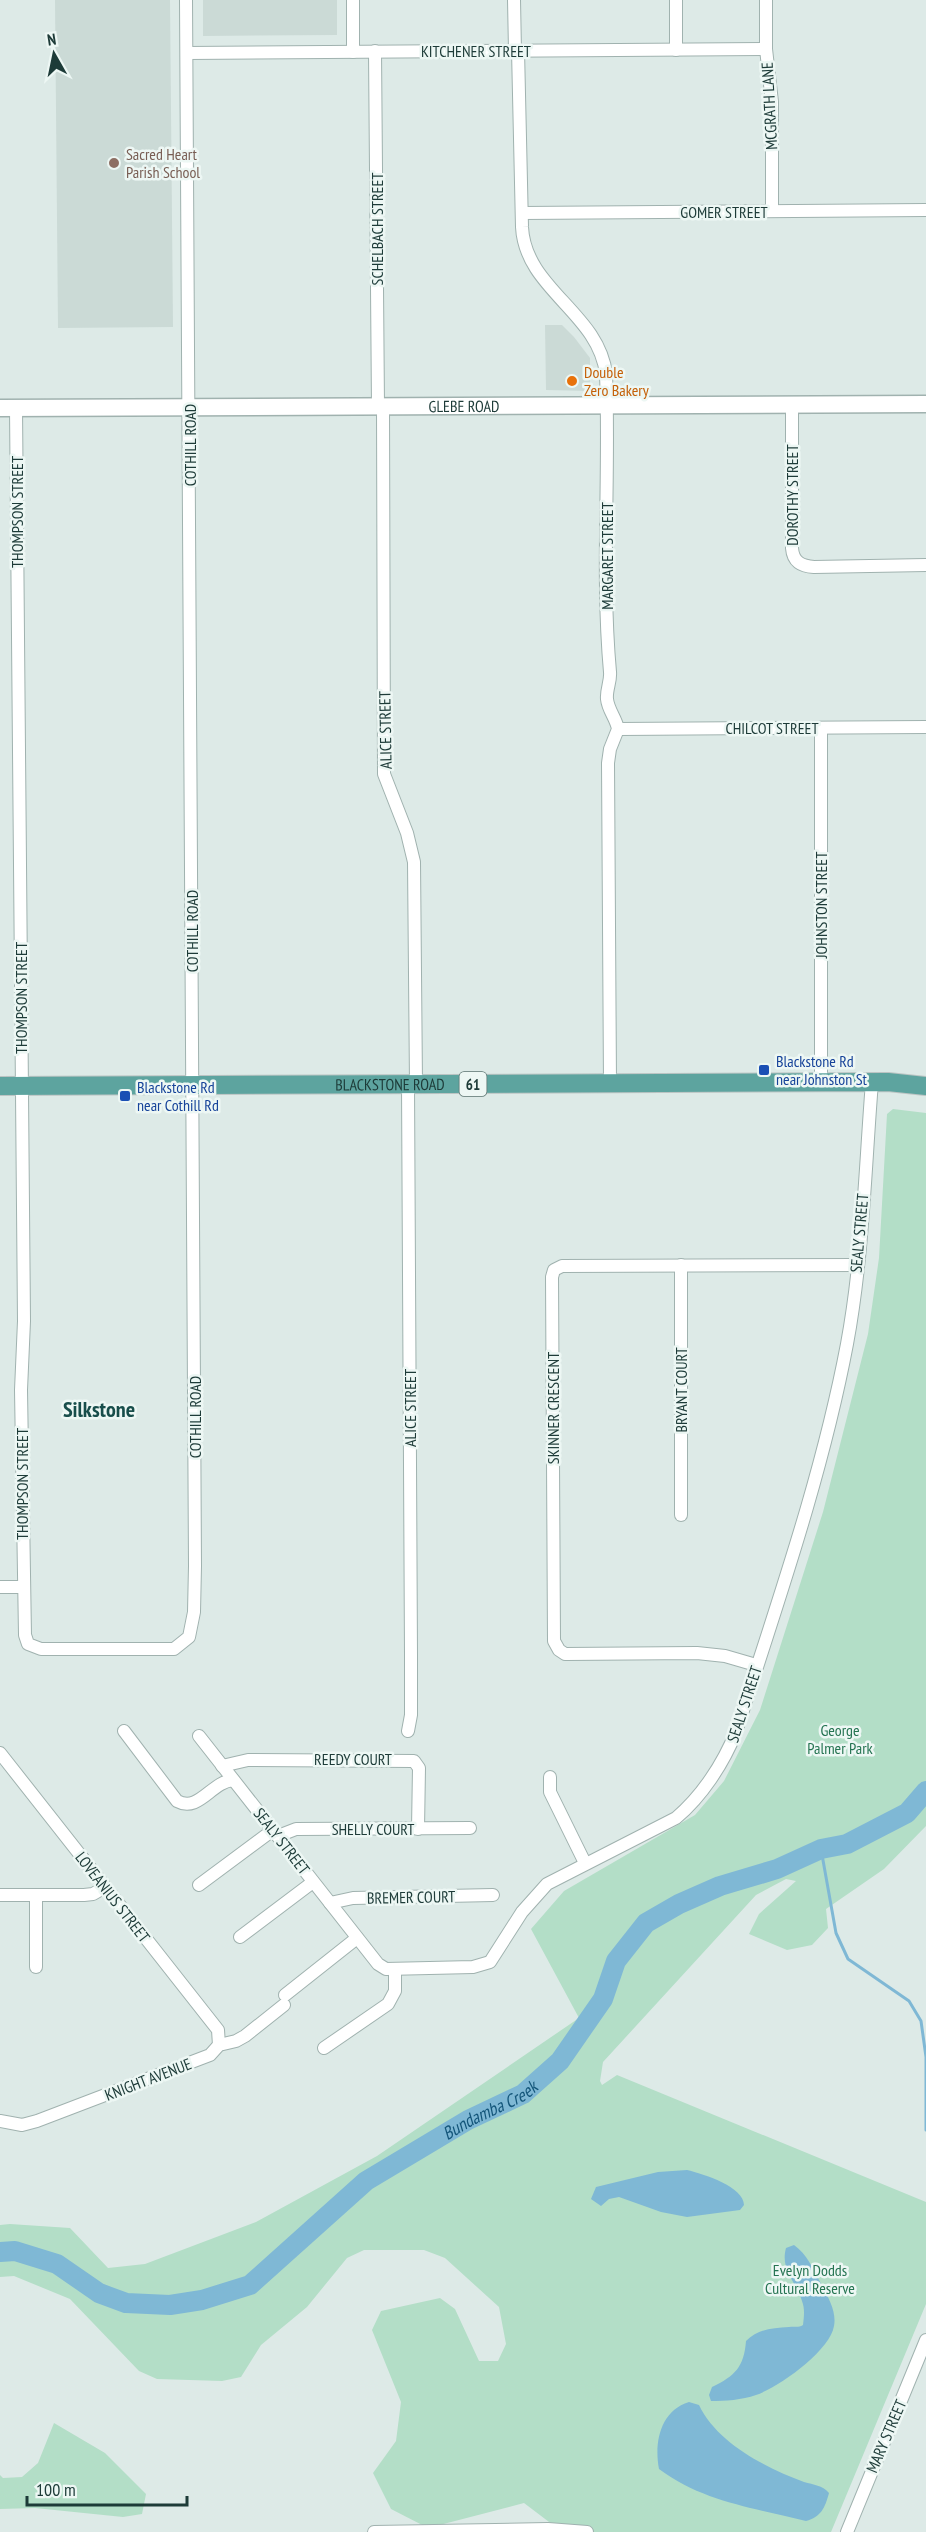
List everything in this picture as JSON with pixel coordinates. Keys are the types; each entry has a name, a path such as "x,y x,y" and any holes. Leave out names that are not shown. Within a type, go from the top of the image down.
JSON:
{"main road":[{"name":"BLACKSTONE ROAD","path":"0,1086 821,1082 872,1082 925,1086"}],"street":[{"name":"COTHILL ROAD","path":"23,1587 25,1635 33,1647 53,1650 174,1649 189,1637 194,1612 195,1566 186,0"},
{"path":"353,0 353,52"},
{"name":"MARGARET STREET","path":"514,0 522,239 530,261 539,275 590,333 600,348 605,366 607,540 604,577 607,595 610,677 606,697 618,729"},
{"path":"676,0 676,50"},
{"name":"MCGRATH LANE","path":"766,0 766,49 772,102 772,212"},
{"name":"KITCHENER STREET","path":"187,53 766,49"},
{"name":"SCHELBACH STREET","path":"375,51 380,406"},
{"name":"GOMER STREET","path":"522,213 926,210"},
{"name":"DOROTHY STREET","path":"792,404 792,548 796,561 814,567 926,565"},
{"name":"GLEBE ROAD","path":"8,408 926,404"},
{"name":"ALICE STREET","path":"380,406 384,774 407,833 414,862 411,1654 408,1731"},
{"name":"THOMPSON STREET","path":"8,408 22,1086 23,1587"},
{"name":"CHILCOT STREET","path":"618,729 926,727"},
{"name":"JOHNSTON STREET","path":"821,728 821,1082"},
{"path":"610,1084 608,763 610,749 618,729"},
{"name":"SEALY STREET","path":"199,1736 357,1938 378,1964 386,1969 473,1966 490,1962 522,1912 547,1884 676,1818 690,1806 729,1749 736,1732 819,1470 847,1342 857,1265 872,1082"},
{"name":"BRYANT COURT","path":"681,1265 681,1515"},
{"name":"SKINNER CRESCENT","path":"756,1665 725,1656 697,1653 565,1654 559,1650 554,1641 552,1278 554,1270 562,1266 857,1265"},
{"path":"0,1587 23,1587"},
{"path":"124,1731 177,1801 184,1804 194,1803 218,1784 233,1780"},
{"name":"LOVEANIUS STREET","path":"0,1753 218,2030 219,2044"},
{"name":"REEDY COURT","path":"222,1766 248,1760 414,1761 419,1768 418,1829"},
{"path":"550,1777 550,1792 585,1863"},
{"name":"SHELLY COURT","path":"275,1833 296,1829 470,1828"},
{"path":"199,1885 275,1833"},
{"path":"240,1937 313,1882"},
{"path":"0,1895 93,1894 105,1887"},
{"path":"36,1895 36,1967"},
{"name":"BREMER COURT","path":"330,1903 353,1898 493,1895"},
{"name":"KNIGHT AVENUE","path":"0,2121 22,2125 37,2121 210,2055 219,2044 236,2041 245,2036 357,1938"},
{"path":"324,2048 388,2004 395,1991 395,1970"},
{"name":"MARY STREET","path":"847,2532 926,2340"},
{"path":"374,2532 548,2529 586,2532"}],"shaded area":[{"name":"Sacred Heart Parish School","path":"55,0 170,0 173,327 58,328"},
{"path":"203,0 337,0 337,35 203,36"},
{"path":"545,325 562,325 590,358 590,391 546,390"}],"green space":[{"path":"893,1109 926,1113 926,1826 884,1869 826,1909 828,1928 812,1945 787,1950 749,1934 759,1914 796,1881 786,1879 756,1895 603,2062 600,2081 602,2085 617,2075 926,2202 926,2304 831,2532 572,2532 557,2528 524,2503 428,2528 391,2509 373,2473 396,2441 401,2402 372,2330 381,2311 440,2298 455,2309 479,2361 498,2361 506,2344 499,2307 445,2258 424,2250 364,2250 347,2258 307,2307 261,2345 241,2377 222,2381 157,2379 139,2371 70,2299 14,2276 0,2277 0,2225 70,2228 108,2268 145,2264 256,2222 377,2156 579,2018 531,1929 564,1891 695,1815 724,1781 760,1710 823,1512 868,1334 879,1258 887,1114"},
{"path":"54,2423 105,2453 146,2494 142,2514 123,2517 35,2508 0,2509 0,2475 3,2478 22,2477 38,2463"}],"water":[{"path":"687,2170 722,2182 737,2192 744,2205 740,2210 687,2217 661,2212 619,2197 609,2199 601,2206 591,2199 596,2187 658,2172"},
{"path":"794,2245 809,2262 831,2303 835,2320 830,2336 814,2357 766,2391 745,2398 711,2401 709,2395 712,2387 727,2379 737,2370 743,2358 746,2341 766,2330 803,2325 803,2304 785,2263 786,2248"},
{"path":"689,2402 699,2405 707,2419 718,2431 759,2462 826,2490 829,2493 822,2511 806,2521 749,2508 711,2497 659,2469 659,2439 665,2420 679,2406"}],"waterway":[{"name":"Bundamba Creek","path":"0,2252 15,2251 57,2264 99,2293 126,2303 170,2305 202,2300 250,2285 366,2181 468,2120 523,2094 560,2061 603,1999 616,1961 646,1923 679,1904 720,1886 777,1869 821,1849 847,1844 907,1813 926,1791"},
{"path":"821,1849 836,1933 848,1959 909,2001 921,2021 926,2057 926,2130"}],"place":[{"name":"Sacred Heart Parish School","path":"114,163"},
{"name":"Double Zero Bakery","path":"572,381"},
{"name":"Blackstone Rd near Johnston St","path":"764,1070"},
{"name":"Blackstone Rd near Cothill Rd","path":"125,1096"}],"district":[{"name":"Silkstone","path":"99,1409"}],"park label":[{"name":"George Palmer Park","path":"840,1739"},
{"name":"Evelyn Dodds Cultural Reserve","path":"810,2279"}]}
